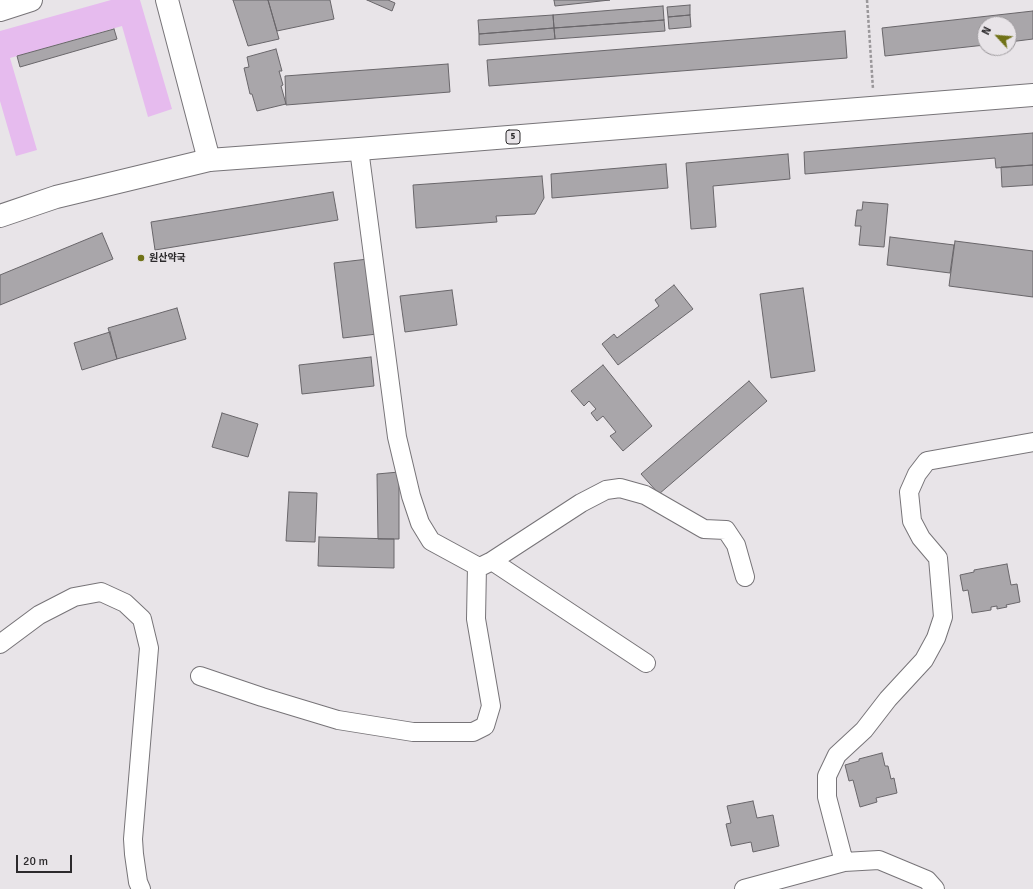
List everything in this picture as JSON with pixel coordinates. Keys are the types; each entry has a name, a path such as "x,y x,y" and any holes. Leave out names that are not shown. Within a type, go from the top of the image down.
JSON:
{"main road":[{"path":"0,10 31,0"},
{"path":"167,0 209,160"},
{"name":"5","path":"1,213 56,197 209,160 1033,95"}],"street":[{"path":"359,149 398,437 411,496 420,523 431,541 485,563 646,662"},
{"path":"844,862 827,797 827,776 837,755 864,730 888,699 924,660 936,638 943,617 938,558 921,538 912,521 909,492 917,474 927,461 1033,442"},
{"path":"200,676 338,720 414,732 473,732 485,726 491,706 476,620 485,563 581,503 606,490 620,488 645,495 704,529 726,530 736,545 745,577"},
{"path":"0,644 39,615 74,597 101,592 125,603 142,619 149,648 133,839 138,882 141,889"},
{"path":"744,889 844,862 879,860 927,880 935,889"}],"path":[{"path":"867,0 875,108"}],"shaded area":[{"path":"111,0 140,0 172,109 148,117 122,26 10,58 37,150 16,156 0,101 0,31"}],"building":[{"path":"233,0 268,0 279,39 248,46"},
{"path":"268,0 330,0 334,19 277,31"},
{"path":"367,0 388,0 395,3 392,11"},
{"path":"554,0 610,0 555,6"},
{"path":"690,5 690,15 668,17 667,7"},
{"path":"663,6 664,20 554,28 553,15"},
{"path":"1033,11 1033,39 1017,41 1017,16 989,16"},
{"path":"553,15 554,28 479,34 478,20"},
{"path":"690,15 691,27 669,29 668,17"},
{"path":"977,17 977,46 885,56 882,28"},
{"path":"664,20 665,31 555,39 554,28"},
{"path":"554,28 555,39 479,45 479,34"},
{"path":"114,29 117,39 20,67 17,56"},
{"path":"845,31 847,58 489,86 487,60"},
{"path":"276,49 282,71 279,71 286,104 257,111 252,94 250,94 244,68 249,67 247,57"},
{"path":"448,64 450,92 286,105 285,76"},
{"path":"1033,133 1033,165 996,168 995,158 805,174 804,152"},
{"path":"788,154 790,179 713,186 716,227 691,229 686,163"},
{"path":"666,164 668,188 552,198 551,174"},
{"path":"1033,165 1033,185 1002,187 1001,167"},
{"path":"542,176 544,198 535,214 496,216 497,222 416,228 413,185"},
{"path":"333,192 338,220 155,250 151,222"},
{"path":"863,202 888,204 884,247 859,245 861,226 855,226 857,210 862,210"},
{"path":"102,233 113,259 0,305 0,275"},
{"path":"890,237 954,245 950,273 887,265"},
{"path":"955,241 1033,251 1033,297 949,286"},
{"path":"368,259 377,334 343,338 334,263"},
{"path":"674,285 693,309 618,365 602,344 614,334 617,338 659,306 655,300"},
{"path":"803,288 815,371 771,378 760,294"},
{"path":"452,290 457,325 405,332 400,296"},
{"path":"177,308 186,339 117,359 108,328"},
{"path":"110,332 117,359 82,370 74,343"},
{"path":"371,357 374,386 302,394 299,365"},
{"path":"603,365 652,426 623,451 610,436 616,432 603,416 597,421 591,413 596,409 589,401 584,406 571,391"},
{"path":"749,381 767,401 659,494 641,474"},
{"path":"222,413 258,424 248,457 212,447"},
{"path":"399,472 399,539 378,539 377,474"},
{"path":"289,492 317,493 315,542 286,541"},
{"path":"319,537 394,539 394,568 318,566"},
{"path":"1007,564 1011,585 1017,584 1020,602 1006,605 1007,607 997,609 997,606 991,607 991,610 972,613 968,590 963,591 960,575 974,572 974,570"},
{"path":"882,753 885,766 888,766 891,779 894,778 897,793 876,798 877,802 860,807 853,780 849,781 845,765 859,761 859,759"},
{"path":"753,801 757,818 773,815 779,846 753,852 751,842 731,846 726,824 731,823 727,806"}],"place":[{"name":"원산약국","path":"141,258"}]}
